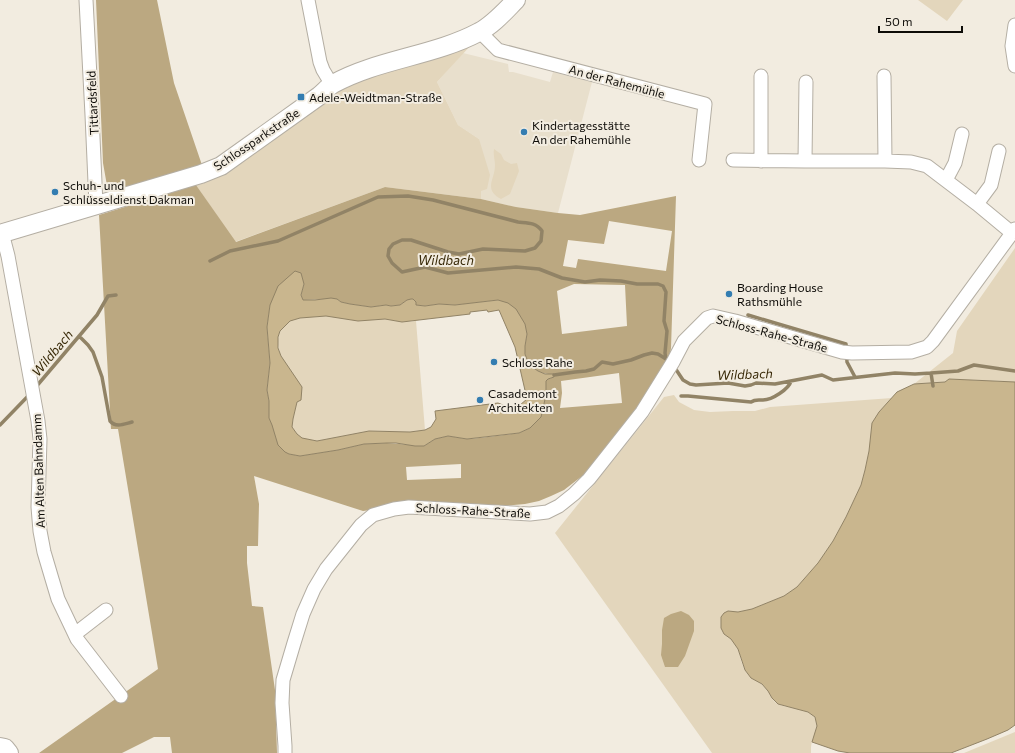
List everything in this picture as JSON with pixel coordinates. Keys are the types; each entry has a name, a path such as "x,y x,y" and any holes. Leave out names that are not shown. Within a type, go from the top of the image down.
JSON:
{"street":[{"name":"Tittardsfeld","path":"86,0 96,205"},
{"path":"308,0 320,62 332,85"},
{"name":"Schlossparkstraße","path":"1,234 201,174 221,166 319,96 332,85 365,70 454,43 480,32 492,23 516,0"},
{"path":"1015,25 1012,46 1015,66"},
{"name":"An der Rahemühle","path":"480,32 498,50 705,104 699,160"},
{"path":"761,76 761,161"},
{"path":"884,76 885,161"},
{"path":"805,161 806,82"},
{"path":"946,180 955,163 962,134"},
{"path":"977,204 991,185 999,151"},
{"path":"733,160 885,161 911,162 927,166 1014,231"},
{"name":"Schloss-Rahe-Straße","path":"285,753 282,702 283,680 301,621 314,589 326,569 361,525 373,516 409,506 530,514 547,512 559,506 589,479 642,412 684,341 707,318 713,316 735,320 847,353 911,352 927,347 934,341 1014,231"},
{"name":"Am Alten Bahndamm","path":"1,234 8,256 31,379 40,439 38,507 44,552 58,599 77,639 121,696"},
{"path":"75,634 106,610"},
{"path":"0,747 5,748 9,753"}],"shaded area":[{"path":"96,0 157,0 174,83 203,168 109,197 103,163"},
{"path":"918,0 963,0 947,21"},
{"path":"472,44 437,82 458,125 479,139 490,175 487,189 481,191 481,199 385,187 235,242 196,185 336,91 355,83"},
{"name":"Kindertagesstätte An der Rahemühle","path":"463,53 508,64 509,72 550,82 553,72 592,82 558,213 516,207 481,199 479,139 458,125 437,82"},
{"path":"494,149 501,154 504,160 511,164 517,163 519,171 510,194 501,199 492,192 491,188 495,170"},
{"path":"196,185 236,242 385,187 481,199 516,207 580,215 676,196 670,355 637,409 586,473 564,490 539,501 501,506 399,502 378,509 363,511 254,476 259,504 258,546 247,546 247,563 252,606 263,607 275,690 277,753 172,753 170,737 154,737 122,753 39,753 158,669 118,429 111,429 99,215","holes":["609,221 672,231 666,271 578,259 576,268 563,266 568,240 604,244","304,284 301,295 303,300 337,299 341,302 371,307 400,305 407,300 415,305 425,306 439,304 455,305 498,300 527,334 525,351 528,362 535,369 544,373 553,374 554,377 546,381 530,428 519,433 467,439 448,436 435,439 424,446 387,443 364,444 300,456 289,454 269,418 269,401 267,390 270,363 267,327 270,306","574,284 625,285 627,326 562,334 557,291","619,373 622,403 560,408 562,393 561,381","461,464 461,478 407,480 406,467"]},
{"path":"1015,248 1015,382 949,379 945,382 914,384 953,353 957,331"},
{"path":"295,271 301,273 304,284 301,295 303,300 331,298 337,299 341,302 371,307 400,305 411,299 416,302 416,305 425,306 439,304 455,305 498,300 508,303 516,309 525,324 527,334 525,354 528,362 538,371 545,374 554,374 554,377 546,381 546,395 541,417 530,428 519,433 467,439 448,436 435,439 424,446 396,443 364,444 300,456 289,454 278,445 269,418 269,401 267,390 270,363 267,327 270,305 278,286","holes":["487,310 488,312 499,310 515,347 527,399 520,405 508,407 498,403 435,411 436,419 431,427 425,430 410,432 369,431 317,441 302,438 292,427 297,402 301,400 302,387 281,356 278,348 278,337 280,331 290,321 300,318 326,316 358,321 385,319 402,322 470,314 470,312"]},
{"path":"326,316 385,319 402,322 416,321 425,430 410,432 369,431 317,441 302,439 297,434 292,427 297,402 302,387 285,363 278,345 279,337 282,328 293,319"},
{"path":"949,379 1015,382 1015,725 1008,730 951,753 850,753 838,751 812,742 817,726 815,717 808,712 778,704 762,684 751,678 745,670 738,649 731,639 724,634 721,628 721,617 728,611 738,612 752,609 784,596 797,587 818,563 833,541 861,485 869,451 872,423 879,412 897,392 914,384 945,382"},
{"path":"674,395 679,402 694,410 710,412 755,411 770,407 892,398 879,412 861,485 833,541 818,563 797,587 784,596 752,609 738,612 728,611 724,634 734,642 747,673 765,687 776,703 782,706 808,712 812,714 817,721 811,753 712,753 555,533 664,397"},
{"path":"681,611 689,615 694,621 694,631 685,656 678,667 665,667 661,655 664,618"},
{"path":"1015,732 1015,753 964,753"}],"waterway":[{"name":"Wildbach","path":"210,261 230,251 278,241 378,197 408,196 433,200 531,224 537,226 542,231 541,241 535,248 525,251 483,249 459,254 411,240 402,240 393,244 389,249 388,256 392,263 402,272 425,267 448,273 516,267 539,269 562,278 585,282 600,280 621,281 637,284 658,284 663,286 666,292 664,321 667,331 665,353 666,359 683,380 690,384 728,383 745,386 756,383 775,384 822,375 833,380 895,373 915,374 958,371 974,365 1015,371"},
{"name":"Wildbach","path":"35,388 97,315 108,296 116,295"},
{"path":"748,315 846,344 847,362 855,377"},
{"path":"79,336 93,352 102,377 110,421 117,425 132,422"},
{"path":"554,375 586,371 594,369 602,362 613,364 652,353 658,354 666,359"},
{"name":"Wildbach","path":"931,373 933,386"},
{"path":"681,396 751,402 755,400 767,400 784,391 791,381"},
{"name":"Wildbach","path":"0,425 30,394"}],"place":[{"name":"Adele-Weidtman-Straße","path":"301,97"},
{"name":"Kindertagesstätte An der Rahemühle","path":"524,132"},
{"name":"Schuh- und Schlüsseldienst Dakman","path":"55,192"},
{"name":"Boarding House Rathsmühle","path":"729,294"},
{"name":"Schloss Rahe","path":"494,362"},
{"name":"Casademont Architekten","path":"480,400"}]}
